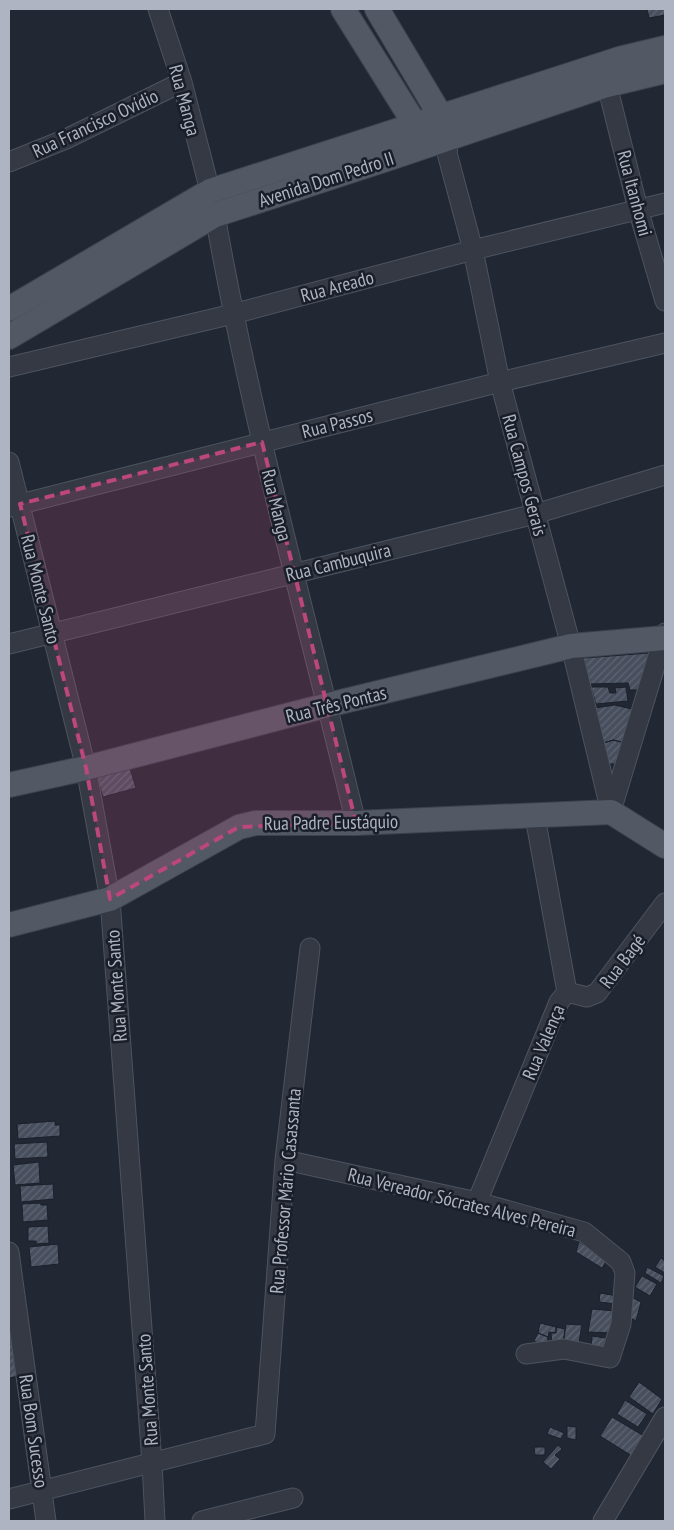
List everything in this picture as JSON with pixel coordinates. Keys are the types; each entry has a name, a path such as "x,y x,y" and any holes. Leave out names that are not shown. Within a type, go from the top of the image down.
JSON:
{"main road":[{"path":"343,9 427,145"},
{"path":"377,9 447,127"},
{"name":"Avenida Dom Pedro II","path":"9,337 215,215 427,145 447,127 619,58 665,48"},
{"name":"Avenida Dom Pedro II","path":"9,309 210,191 416,125 447,127 665,71"},
{"name":"Rua Três Pontas","path":"9,785 86,768 328,705 571,646 665,637"},
{"path":"610,812 665,846"},
{"name":"Rua Padre Eustáquio","path":"9,925 110,899 239,827 256,823 356,823 535,817 610,812"}],"street":[{"name":"Rua Manga","path":"158,9 182,82 210,191"},
{"name":"Rua Francisco Ovídio","path":"9,162 66,139 182,82"},
{"name":"Rua Itanhomi","path":"607,85 638,209 665,301"},
{"name":"Rua Campos Gerais","path":"447,127 447,153 472,250 500,382 571,646 610,812"},
{"name":"Rua Areado","path":"9,367 233,314 472,250 665,202"},
{"name":"Rua Manga","path":"215,215 233,314 262,442 356,823"},
{"name":"Rua Passos","path":"14,506 500,382 665,343"},
{"name":"Rua Monte Santo","path":"9,462 14,506 52,633 86,768 110,899 155,1521"},
{"name":"Rua Cambuquira","path":"9,644 535,514 665,475"},
{"path":"610,812 665,637"},
{"name":"Rua Valença","path":"477,1202 559,1002 567,992 535,817"},
{"name":"Rua Bagé","path":"567,992 587,997 597,993 665,903"},
{"name":"Rua Professor Mário Casassanta","path":"152,1463 265,1434 285,1160 310,948"},
{"name":"Rua Vereador Sócrates Alves Pereira","path":"285,1160 477,1202 584,1232 621,1262 625,1273 621,1324 610,1358 564,1349 526,1354"},
{"name":"Rua Bom Sucesso","path":"9,1252 46,1521"},
{"path":"602,1521 665,1416"},
{"path":"9,1499 152,1463"},
{"path":"202,1521 293,1498"}],"highlighted area":[{"path":"262,442 356,823 239,827 110,899 86,768 20,504"}],"building":[{"path":"647,9 665,9 665,15 649,18"},
{"path":"649,653 638,690 630,690 628,683 589,684 584,658"},
{"path":"591,687 608,687 610,693 616,693 615,688 626,687 628,701 596,704"},
{"path":"615,705 636,710 626,743 613,740 601,744 595,708"},
{"path":"613,740 626,743 619,764 605,764 601,744"},
{"path":"129,765 136,788 103,797 96,775"},
{"path":"55,1121 55,1125 60,1125 60,1136 18,1139 17,1124"},
{"path":"47,1142 48,1157 15,1159 14,1144"},
{"path":"39,1162 40,1183 15,1185 13,1165"},
{"path":"53,1184 54,1199 21,1202 20,1186"},
{"path":"40,1203 41,1205 47,1205 48,1220 23,1222 22,1204"},
{"path":"48,1226 49,1243 36,1244 36,1241 28,1241 28,1227"},
{"path":"579,1242 608,1258 602,1268 576,1252"},
{"path":"58,1244 59,1264 31,1267 29,1247"},
{"path":"661,1258 665,1261 665,1273 655,1267"},
{"path":"647,1267 664,1276 661,1283 645,1273"},
{"path":"642,1276 657,1284 650,1296 635,1287"},
{"path":"600,1293 617,1296 617,1304 599,1302"},
{"path":"631,1297 641,1302 636,1321 627,1316"},
{"path":"592,1309 616,1311 612,1333 588,1332"},
{"path":"9,1318 19,1376 9,1378"},
{"path":"540,1323 556,1327 556,1333 549,1332 548,1337 538,1333"},
{"path":"566,1324 582,1325 578,1348 563,1345"},
{"path":"556,1327 565,1329 563,1345 552,1346 551,1333 556,1333"},
{"path":"538,1333 548,1337 547,1348 534,1341"},
{"path":"592,1336 612,1339 606,1352 591,1349"},
{"path":"639,1382 662,1399 653,1414 629,1397"},
{"path":"625,1400 647,1414 638,1427 617,1414"},
{"path":"612,1417 644,1436 632,1456 600,1436"},
{"path":"567,1426 576,1427 576,1440 567,1438"},
{"path":"550,1427 564,1433 561,1439 547,1434"},
{"path":"558,1445 562,1449 555,1455 560,1459 551,1469 543,1462"},
{"path":"534,1447 545,1447 545,1455 535,1455"}]}
